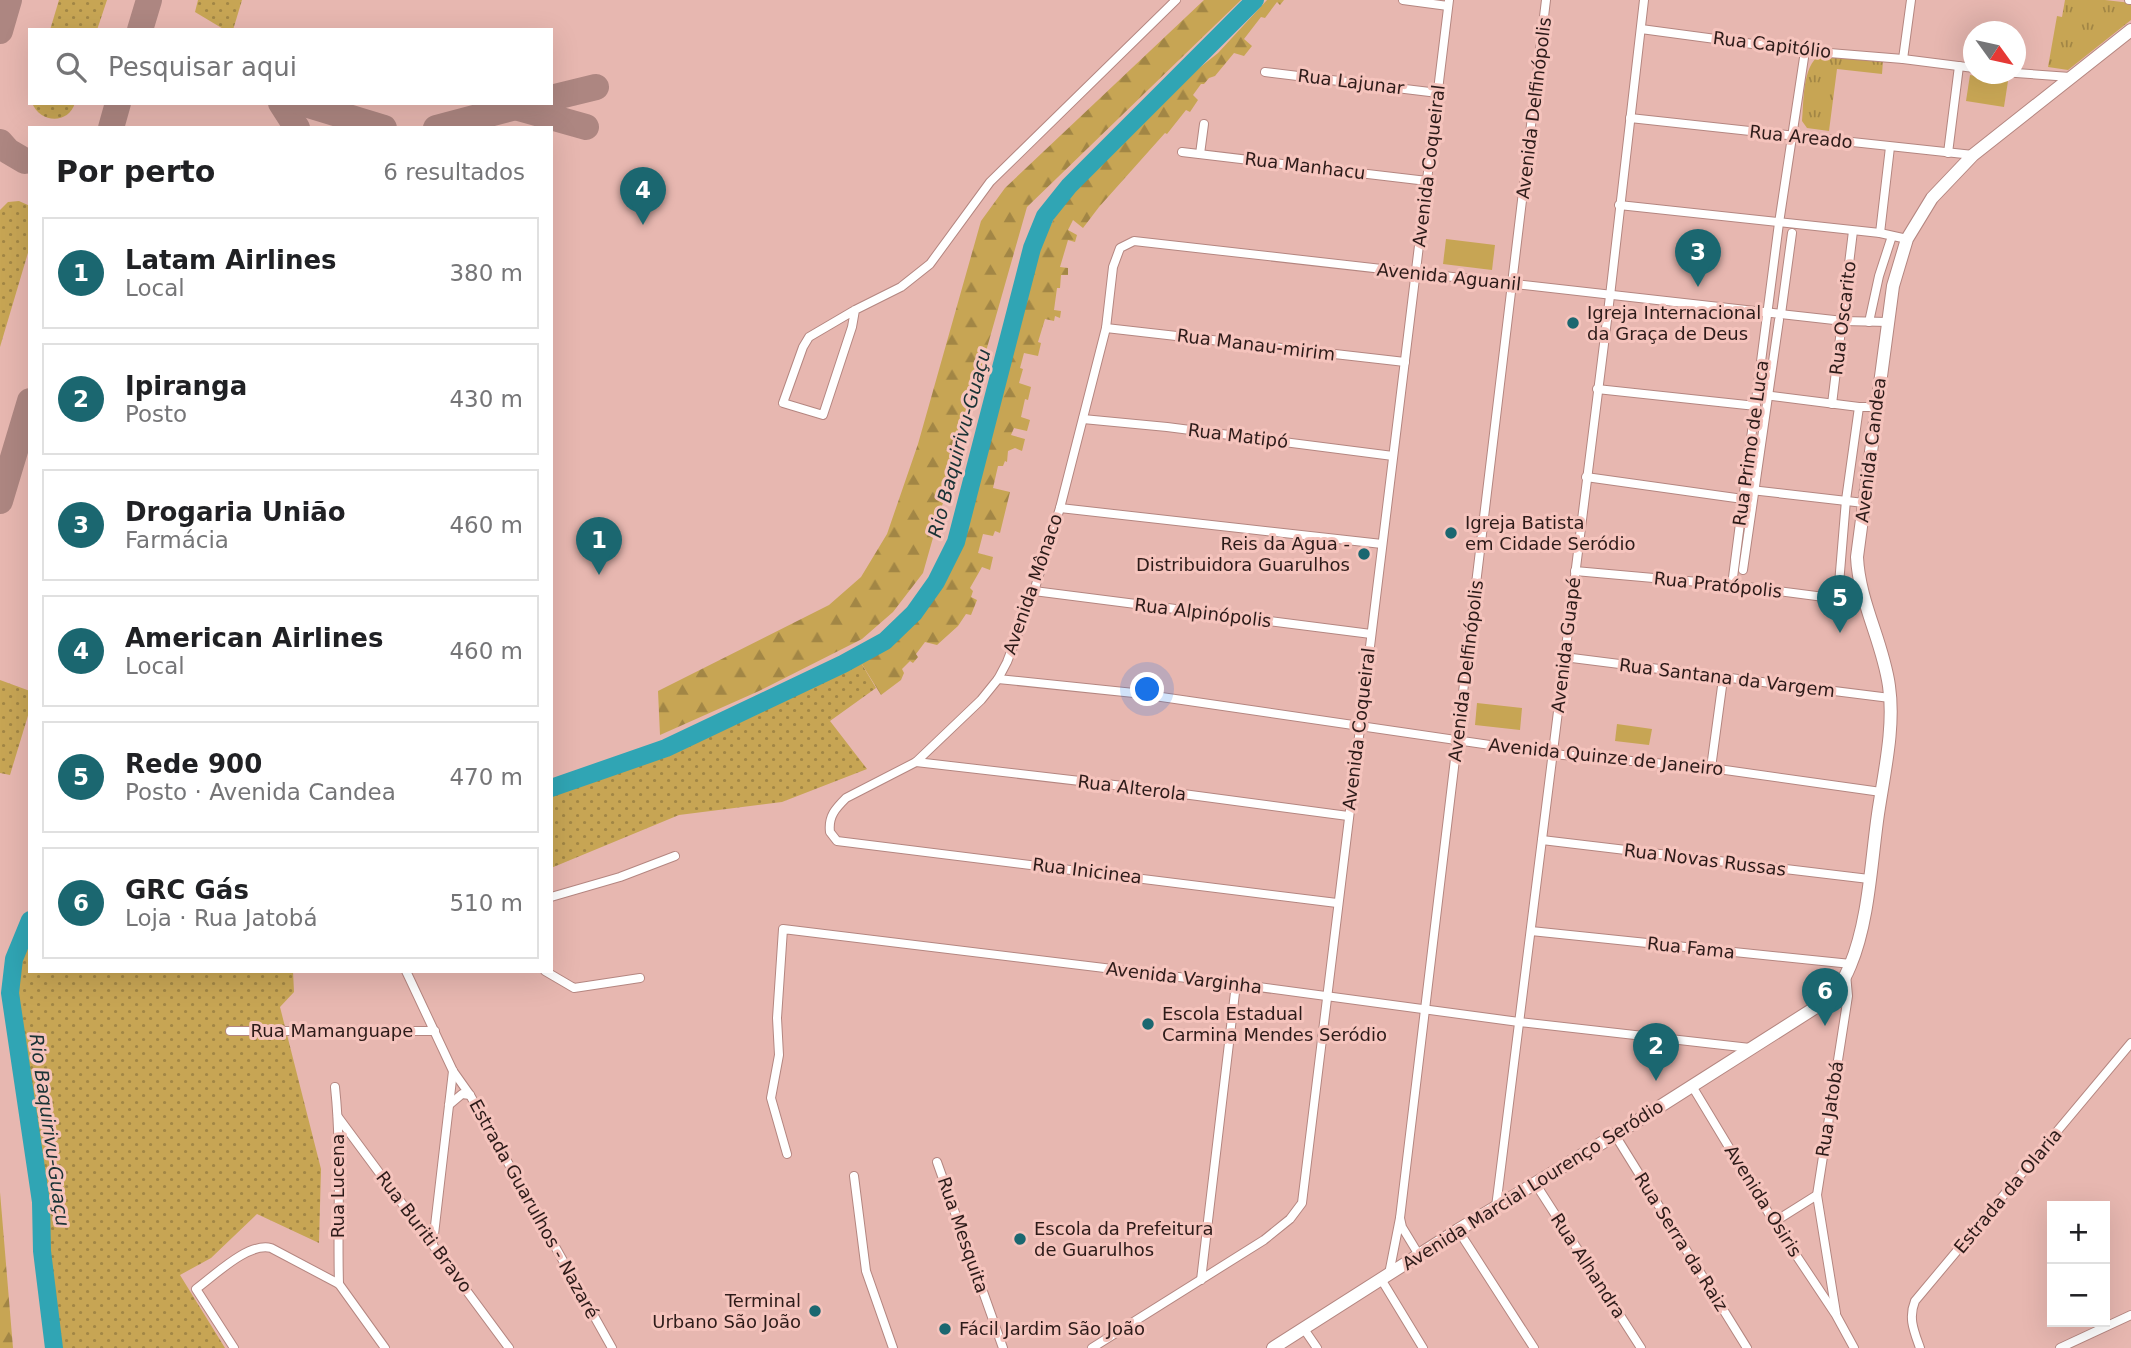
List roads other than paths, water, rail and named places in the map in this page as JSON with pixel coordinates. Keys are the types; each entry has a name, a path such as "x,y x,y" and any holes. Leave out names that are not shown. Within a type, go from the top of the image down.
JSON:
{"main road":[{"name":"Avenida Candea","path":"1849,969 1859,939 1869,879 1889,729 1890,698 1885,668 1861,593 1857,557 1893,286 1907,239 1932,198 1973,155 2131,30"},
{"name":"Avenida Marcial Lourenço Seródio","path":"1273,1348 1829,999 1849,969"}],"street":[{"path":"855,310 823,415 783,403 803,346 809,337 855,310 901,287 930,264 990,182 1176,0"},
{"path":"1403,0 1448,3"},
{"name":"Avenida Delfinópolis","path":"1385,1276 1400,1217 1546,0"},
{"name":"Avenida Guapé","path":"1496,1207 1610,296 1644,0"},
{"path":"1903,59 1911,0"},
{"name":"Avenida Coqueiral","path":"1091,1348 1280,1228 1302,1203 1448,3"},
{"name":"Rua Capitólio","path":"1641,29 1805,51 1963,67"},
{"name":"Rua Primo de Luca","path":"1732,585 1779,223 1805,51"},
{"path":"1948,153 1959,66"},
{"name":"Rua Lajunar","path":"1265,72 1438,93"},
{"path":"2026,74 2070,77"},
{"name":"Rua Areado","path":"1630,118 1973,155"},
{"path":"1200,154 1204,124"},
{"path":"1880,233 1890,147"},
{"name":"Rua Manhacu","path":"1182,152 1427,181"},
{"path":"1619,205 1880,233 1907,239"},
{"name":"Rua Oscarito","path":"1832,404 1853,232"},
{"path":"1744,570 1792,233"},
{"path":"1869,322 1879,276 1892,236"},
{"name":"Avenida Aguanil","path":"1120,248 1134,241 1768,312 1780,317 1888,322"},
{"name":"Avenida Mônaco","path":"837,841 830,832 829,824 838,806 846,798 916,762 956,725 998,679 1034,591 1059,508 1106,328 1113,267 1120,248"},
{"name":"Rua Manau-mirim","path":"1106,328 1405,362"},
{"path":"1597,388 1756,406"},
{"path":"1758,394 1876,407"},
{"path":"1838,596 1846,500 1859,407"},
{"name":"Rua Matipó","path":"1083,419 1393,456"},
{"path":"1586,477 1744,494 1755,490 1864,503"},
{"path":"1059,508 1382,544"},
{"name":"Rua Pratópolis","path":"1575,571 1838,596 1861,593"},
{"name":"Rua Alpinópolis","path":"1034,591 1371,634"},
{"name":"Rua Santana da Vargem","path":"1564,657 1890,698"},
{"name":"Avenida Quinze de Janeiro","path":"998,679 1135,693 1552,754 1711,768 1881,792"},
{"path":"1711,768 1723,679"},
{"name":"Rua Alterola","path":"916,762 1348,816"},
{"name":"Rua Novas Russas","path":"1542,840 1869,879"},
{"name":"Rua Inicinea","path":"837,841 1337,903"},
{"path":"553,896 620,877 676,856"},
{"name":"Avenida Varginha","path":"787,1154 771,1098 779,1055 777,1018 783,929 1236,984 1519,1022 1753,1048"},
{"name":"Rua Fama","path":"1531,931 1849,969"},
{"name":"Rua Jatobá","path":"1817,1195 1848,996 1849,969"},
{"name":"Estrada Guarulhos - Nazaré","path":"407,973 453,1071 470,1095 612,1348"},
{"path":"548,973 574,988 640,978"},
{"path":"1201,1280 1236,984"},
{"name":"Rua Mamanguape","path":"230,1031 435,1031"},
{"name":"Estrada da Olaria","path":"1920,1348 1912,1326 1911,1316 1915,1301 2131,1043"},
{"path":"433,1243 453,1071"},
{"name":"Avenida Osiris","path":"1692,1086 1854,1348"},
{"name":"Rua Lucena","path":"335,1087 338,1117 339,1284"},
{"path":"449,1105 462,1094 470,1095"},
{"name":"Rua Buriti Bravo","path":"338,1117 509,1348"},
{"name":"Rua Serra da Raiz","path":"1615,1135 1747,1348"},
{"name":"Rua Mesquita","path":"937,1162 1003,1348"},
{"path":"854,1176 864,1263 893,1348"},
{"name":"Rua Alhandra","path":"1535,1183 1641,1348"},
{"path":"1774,1222 1817,1195"},
{"name":"Avenida Osiris","path":"1817,1195 1836,1315"},
{"path":"1400,1217 1409,1240 1419,1255"},
{"path":"1458,1230 1534,1348"},
{"path":"234,1348 196,1289 249,1250 263,1246 339,1284 385,1348"},
{"path":"1385,1276 1423,1348"},
{"path":"2060,1348 2131,1315"},
{"path":"1304,1329 1317,1348"}],"waterway":[{"name":"Rio Baquirivu-Guaçu","path":"553,787 666,748 843,664 885,641 914,613 936,582 956,542 1032,248 1045,216 1069,186 1255,0"},
{"name":"Rio Baquirivu-Guaçu","path":"28,925 14,959 10,993 41,1202 42,1251 54,1348"}],"place":[{"name":"American Airlines","path":"643,225"},
{"name":"Drogaria União","path":"1698,287"},
{"name":"Igreja Internacional da Graça de Deus","path":"1573,323"},
{"name":"Igreja Batista em Cidade Seródio","path":"1451,533"},
{"name":"Reis da Agua - Distribuidora Guarulhos","path":"1364,554"},
{"name":"Latam Airlines","path":"599,575"},
{"name":"Rede 900","path":"1840,633"},
{"name":"Escola Estadual Carmina Mendes Seródio","path":"1148,1024"},
{"name":"GRC Gás","path":"1825,1026"},
{"name":"Ipiranga","path":"1656,1081"},
{"name":"Escola da Prefeitura de Guarulhos","path":"1020,1239"},
{"name":"Terminal Urbano São João","path":"815,1311"},
{"name":"Fácil Jardim São João","path":"945,1329"}]}
